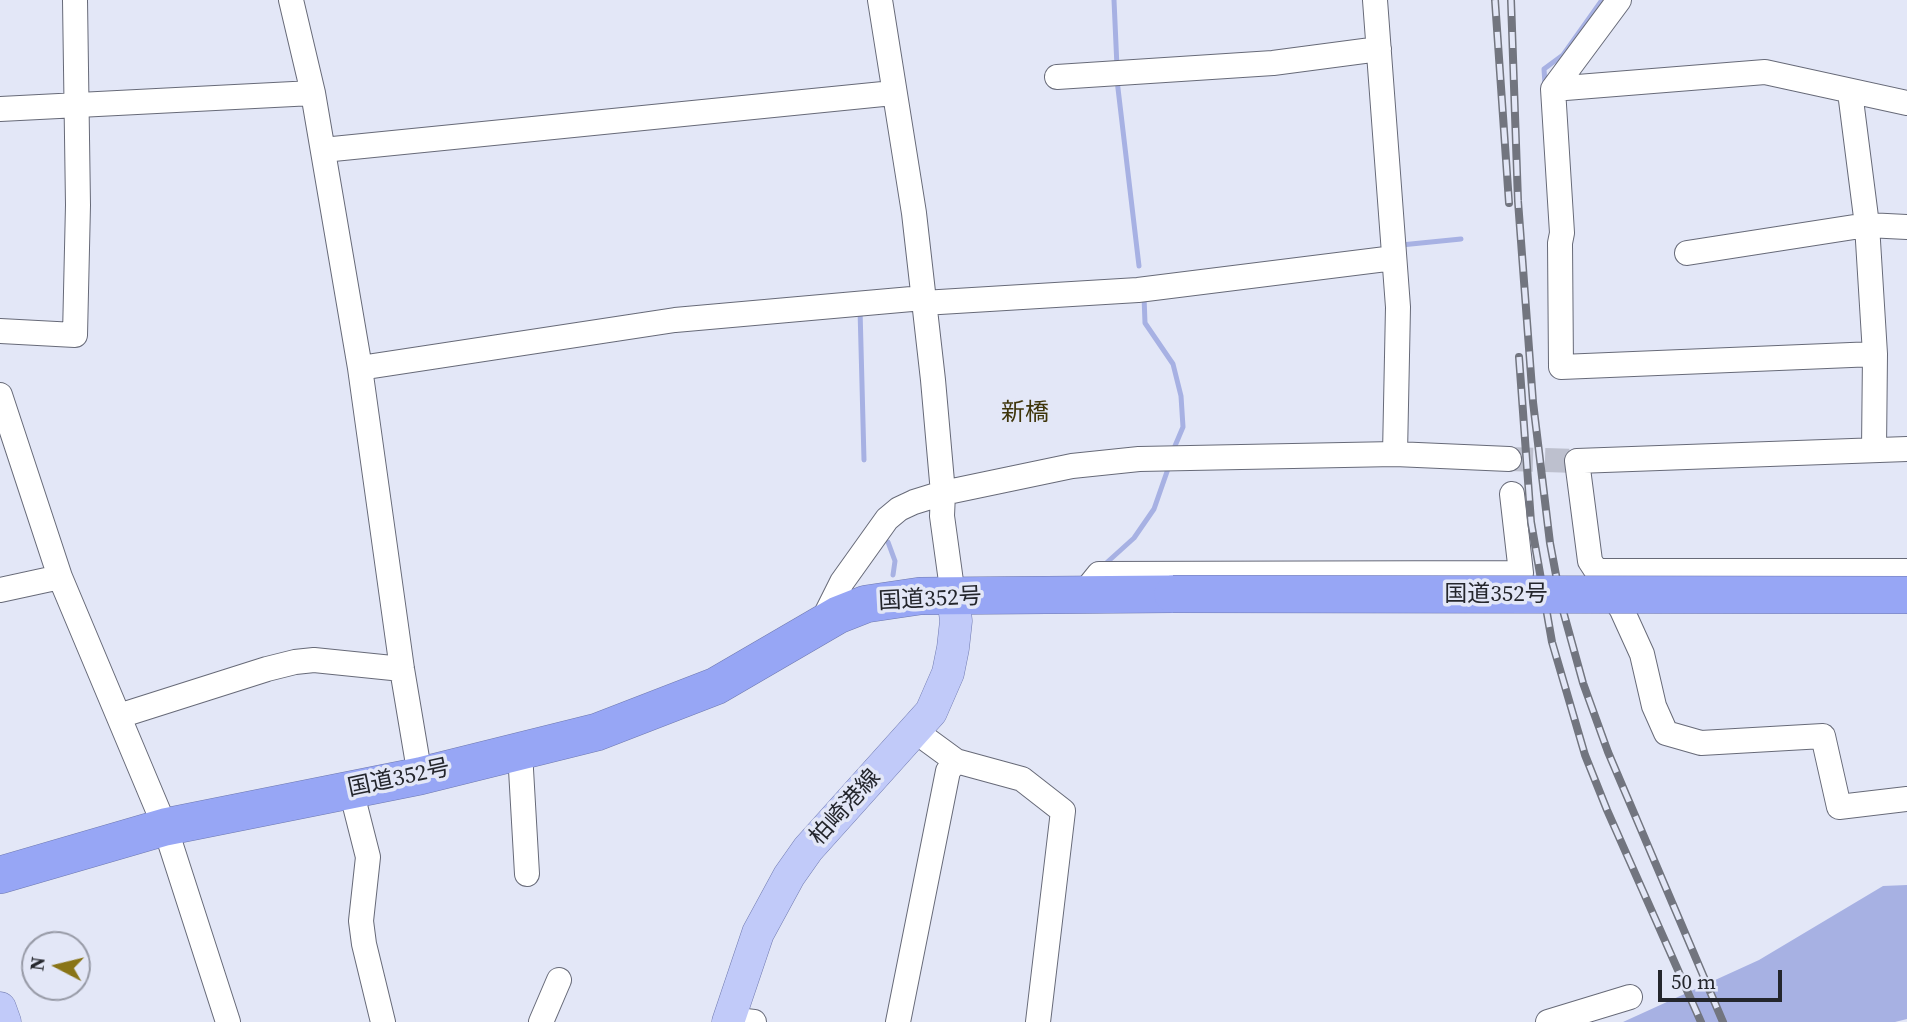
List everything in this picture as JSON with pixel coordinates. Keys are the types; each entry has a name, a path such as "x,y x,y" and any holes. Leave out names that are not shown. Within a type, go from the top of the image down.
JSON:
{"highway":[{"name":"国道352号","path":"0,875 165,827 420,776 597,732 716,686 827,621 866,604 886,599 920,596 1173,594 1907,595"}],"main road":[{"name":"柏崎港線","path":"737,1021 758,933 789,876 808,849 931,712 948,673 956,621 953,596"},
{"path":"0,1009 5,1022"}],"street":[{"path":"0,331 75,335 78,205 75,0"},
{"path":"291,0 313,93 360,368 402,669 420,776"},
{"path":"880,0 914,213 943,493 942,516 953,596"},
{"path":"1375,0 1398,307 1395,454"},
{"path":"1619,0 1553,89 1562,233 1561,367 1875,354"},
{"path":"1057,76 1272,63 1379,49"},
{"path":"1553,89 1765,72 1907,103"},
{"path":"1850,92 1867,225 1875,354 1874,449"},
{"path":"0,109 313,93"},
{"path":"323,150 893,93"},
{"path":"1687,253 1867,225 1907,227"},
{"path":"360,368 676,320 923,300 1138,290 1394,258"},
{"path":"0,395 60,577 165,827 228,1022"},
{"path":"1907,449 1577,461 1590,561 1622,610 1642,654 1654,706 1665,733 1701,743 1823,736 1839,807 1907,799"},
{"path":"827,621 827,612 842,582 887,519 914,502 943,493 1072,466 1139,459 1395,454 1509,459"},
{"path":"1082,595 1099,574 1521,573 1512,494"},
{"path":"1597,571 1907,571"},
{"path":"0,590 60,577"},
{"path":"119,716 295,662 314,660 402,669"},
{"path":"915,731 956,761 1021,779 1063,811 1038,1022"},
{"path":"520,752 527,874"},
{"path":"898,1022 948,771 956,761"},
{"path":"351,790 368,858 361,921 363,944 383,1022"},
{"path":"541,1022 559,980"},
{"path":"1548,1022 1630,998"}],"water":[{"path":"1907,885 1907,1019 1895,1022 1623,1022 1759,960 1883,886"}],"waterway":[{"path":"1114,0 1117,67"},
{"path":"1545,84 1544,69 1563,55 1602,0"},
{"path":"1117,80 1139,266"},
{"path":"1401,245 1461,239"},
{"path":"1144,296 1145,323 1173,364 1181,396 1183,427 1172,453"},
{"path":"860,309 864,460"},
{"path":"1103,566 1134,538 1154,509 1169,466"},
{"path":"888,542 895,561 893,575"}],"tunnel":[{"path":"1509,459 1577,461"}],"railway":[{"path":"1495,0 1509,203"},
{"path":"1511,0 1518,201 1533,402 1550,543 1562,607 1583,683 1608,752 1723,1022"},
{"path":"1519,357 1531,522 1552,642 1585,755 1701,1022"}],"district":[{"name":"新橋","path":"1025,414"}]}
